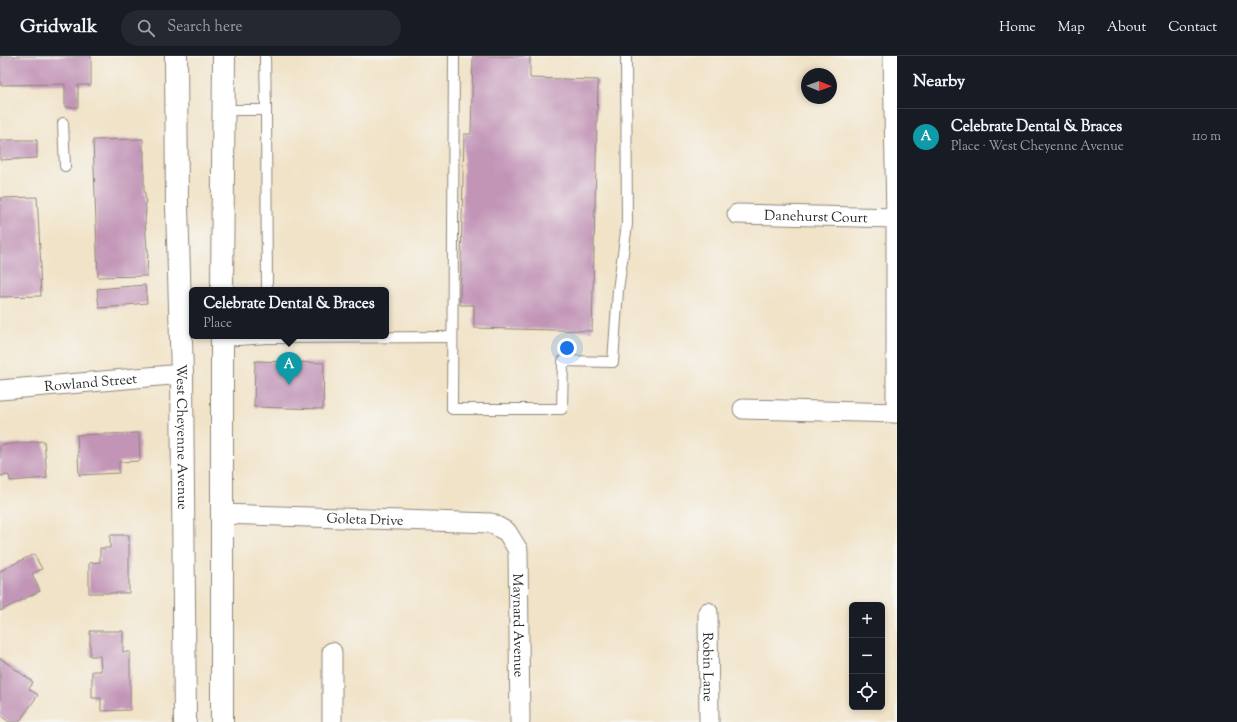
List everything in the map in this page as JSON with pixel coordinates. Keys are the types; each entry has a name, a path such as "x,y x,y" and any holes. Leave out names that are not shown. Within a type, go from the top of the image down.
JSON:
{"main road":[{"name":"West Cheyenne Avenue","path":"176,56 177,206 182,374 185,722"},
{"path":"222,287 224,56"},
{"path":"222,339 222,722"},
{"path":"185,657 195,686 197,722"}],"street":[{"path":"743,409 897,413 893,56"},
{"name":"Danehurst Court","path":"737,214 896,218"},
{"name":"Rowland Street","path":"0,390 182,374"},
{"name":"Goleta Drive","path":"221,514 491,523 507,532"},
{"name":"Maynard Avenue","path":"507,532 518,550 520,722"},
{"name":"Robin Lane","path":"708,612 709,722"},
{"path":"332,652 332,722"}],"lane":[{"path":"454,56 452,409 562,409 563,361 613,362 618,290 627,224 626,56"},
{"path":"265,59 267,287"},
{"path":"224,110 266,110"},
{"path":"63,123 65,166"},
{"path":"389,337 452,337"}],"building":[{"path":"0,56 91,56 91,85 78,85 78,107 65,107 65,84 0,85"},
{"path":"473,56 530,56 530,78 598,80 592,331 474,328 474,305 460,305 464,134 471,134"},
{"path":"143,139 144,193 146,205 145,221 148,249 147,276 98,277 93,140"},
{"path":"0,140 37,140 37,158 0,160"},
{"path":"37,197 41,296 0,297 0,198"},
{"path":"145,285 147,303 99,308 97,289"},
{"path":"255,361 324,363 323,409 254,407"},
{"path":"139,433 140,461 119,462 119,473 79,475 77,435"},
{"path":"44,441 47,478 10,481 9,475 0,476 0,445"},
{"path":"110,535 129,535 129,593 89,593 89,563 100,562 100,548 110,548"},
{"path":"34,554 42,569 32,574 40,591 0,611 0,571"},
{"path":"90,631 123,631 123,652 130,652 130,710 101,711 101,698 92,698 92,671 101,671 100,656 90,656"},
{"path":"0,658 33,682 29,689 38,695 19,722 9,722 0,715"}],"place":[{"name":"Celebrate Dental & Braces","path":"289,385"}]}
